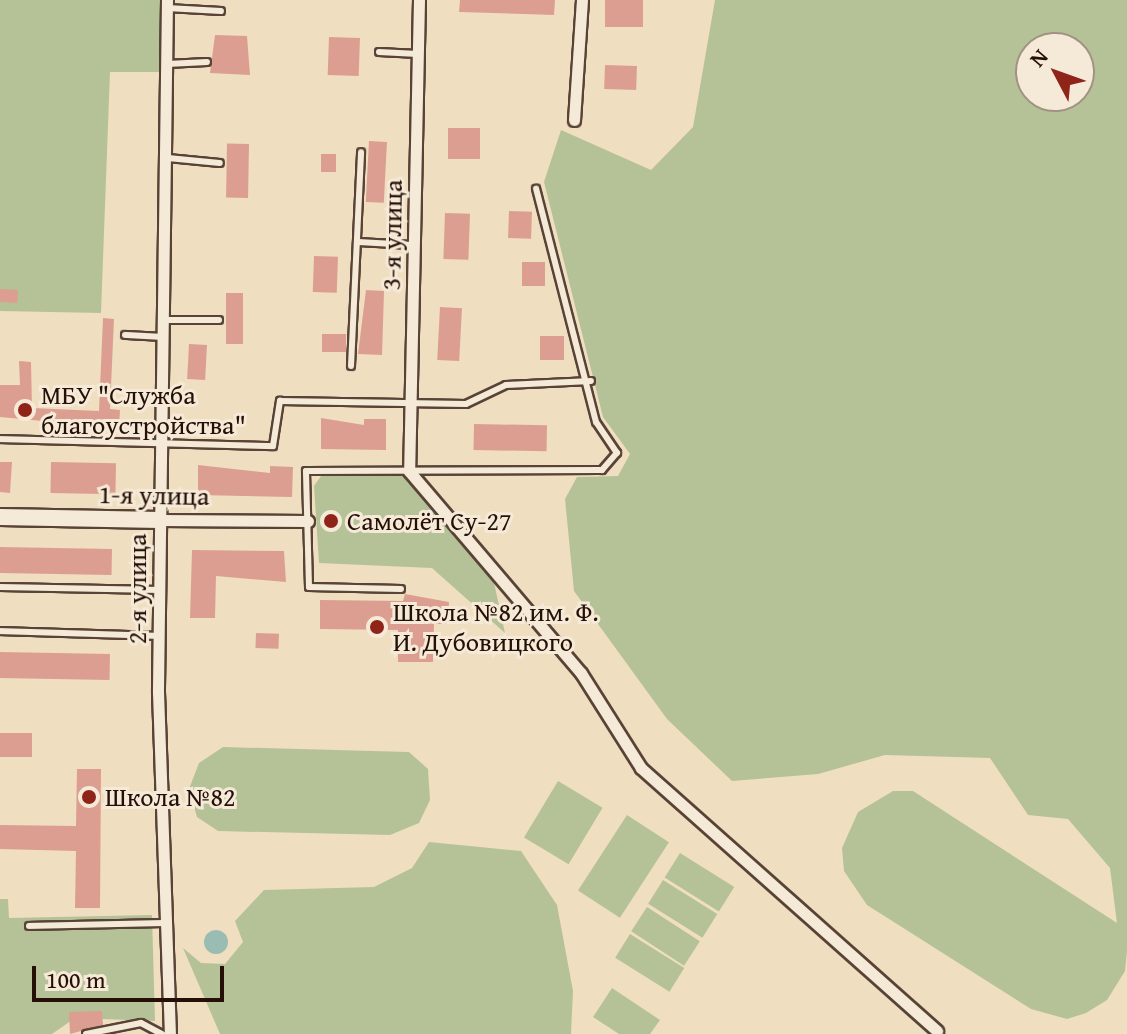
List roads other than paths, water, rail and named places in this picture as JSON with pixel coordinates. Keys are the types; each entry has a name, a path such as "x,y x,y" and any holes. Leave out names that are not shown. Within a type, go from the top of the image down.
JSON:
{"street":[{"name":"3-я улица","path":"409,471 419,0"},
{"path":"574,120 582,0"},
{"name":"2-я улица","path":"167,4 166,337 159,636 161,923 170,1034"},
{"path":"409,471 581,673 641,768 937,1031"},
{"name":"1-я улица","path":"0,517 308,521"}],"lane":[{"path":"167,4 221,11"},
{"path":"379,52 418,54"},
{"path":"167,64 207,62"},
{"path":"351,366 361,152"},
{"path":"168,158 220,163"},
{"path":"401,589 309,587 306,471 613,465 617,453 596,422 591,381 536,189"},
{"path":"357,242 414,245"},
{"path":"166,320 219,320"},
{"path":"125,335 166,337"},
{"path":"0,439 273,446 280,401 410,406 466,404 506,385 591,381"},
{"path":"0,587 160,590"},
{"path":"0,631 159,636"},
{"path":"29,926 161,923"},
{"path":"86,1034 141,1023 162,1034"}],"water":[{"path":"216,930 225,933 228,942 225,951 216,954 207,951 204,942 207,933"}],"place":[{"name":"МБУ \"Служба благоустройства\"","path":"25,410"},
{"name":"Самолёт Су-27","path":"331,521"},
{"name":"Школа №82 им. Ф. И. Дубовицкого","path":"377,627"},
{"name":"Школа №82","path":"89,797"}]}
